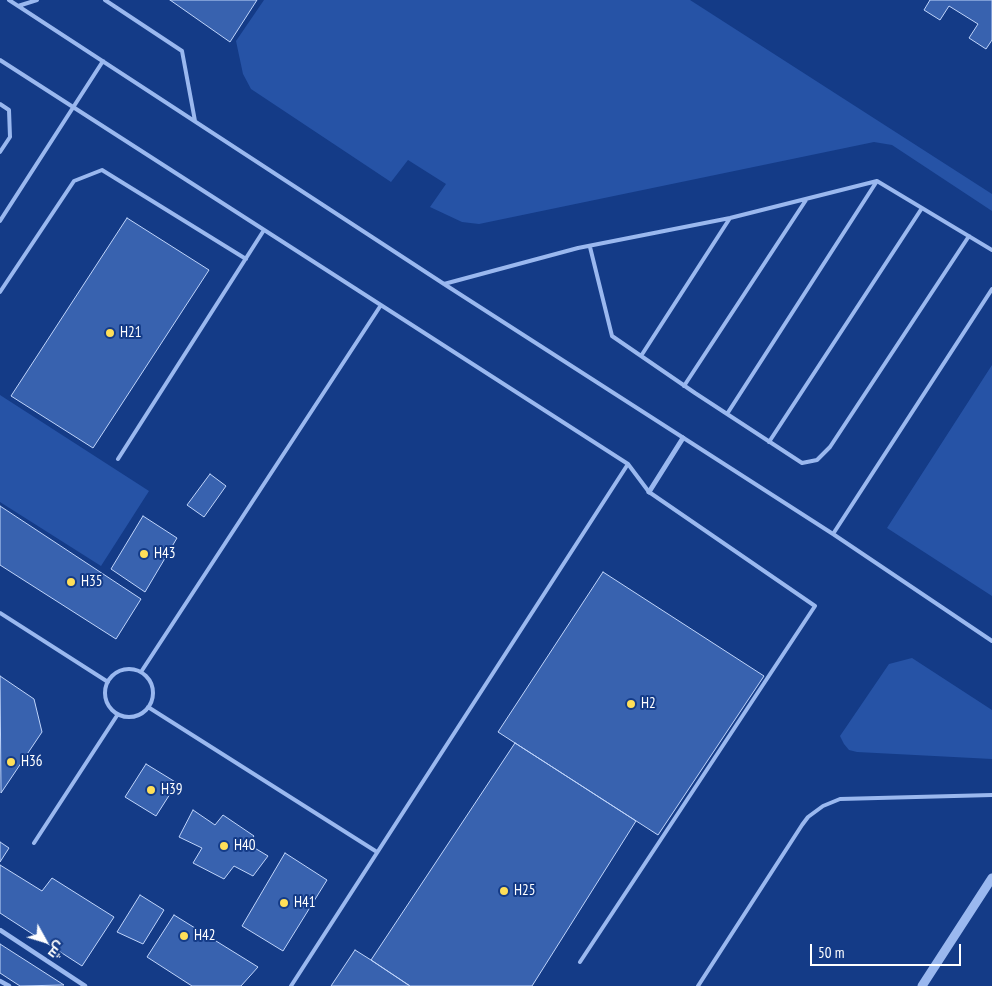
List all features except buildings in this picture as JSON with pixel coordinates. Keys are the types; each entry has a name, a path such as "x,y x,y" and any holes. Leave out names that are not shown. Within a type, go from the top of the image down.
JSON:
{"street":[{"path":"649,492 683,438"},
{"path":"922,986 992,878"},
{"path":"0,930 85,986"},
{"path":"0,980 8,986"}],"lane":[{"path":"9,0 444,284 834,534 992,642"},
{"path":"18,6 37,0"},
{"path":"105,0 182,52 194,121"},
{"path":"0,60 628,464 649,492 815,606 580,962"},
{"path":"0,221 103,61"},
{"path":"0,104 9,110 10,137 0,152"},
{"path":"0,292 74,181 102,170 246,259"},
{"path":"444,284 590,247 730,218 877,181 992,250"},
{"path":"727,414 877,181"},
{"path":"684,386 806,200"},
{"path":"769,442 922,208"},
{"path":"641,356 730,218"},
{"path":"118,459 264,230"},
{"path":"590,247 612,336 684,386 802,463 817,460 830,448 968,236"},
{"path":"834,534 992,289"},
{"path":"141,672 381,304"},
{"path":"291,986 628,464"},
{"path":"0,613 108,682"},
{"path":"126,670 141,672 147,678 153,692 152,700 142,713 126,717 118,714 106,700 105,691 108,682 112,676 119,672 126,670"},
{"path":"148,707 377,852"},
{"path":"34,843 118,714"},
{"path":"698,986 802,825 823,806 840,800 992,796"}],"shaded area":[{"path":"264,0 690,0 992,194 992,211 892,145 874,142 479,224 462,222 430,207 446,184 408,160 391,182 251,89 243,74 236,41"},
{"path":"992,365 992,596 887,528"},
{"path":"0,395 149,491 101,566 0,502"},
{"path":"912,658 992,710 992,759 857,752 849,750 844,744 840,736 889,664"}],"place":[{"name":"H21","path":"110,333"},
{"name":"H43","path":"144,554"},
{"name":"H35","path":"71,582"},
{"name":"H2","path":"631,704"},
{"name":"H36","path":"11,762"},
{"name":"H39","path":"151,790"},
{"name":"H40","path":"224,846"},
{"name":"H25","path":"504,891"},
{"name":"H41","path":"284,903"},
{"name":"H42","path":"184,936"}]}
